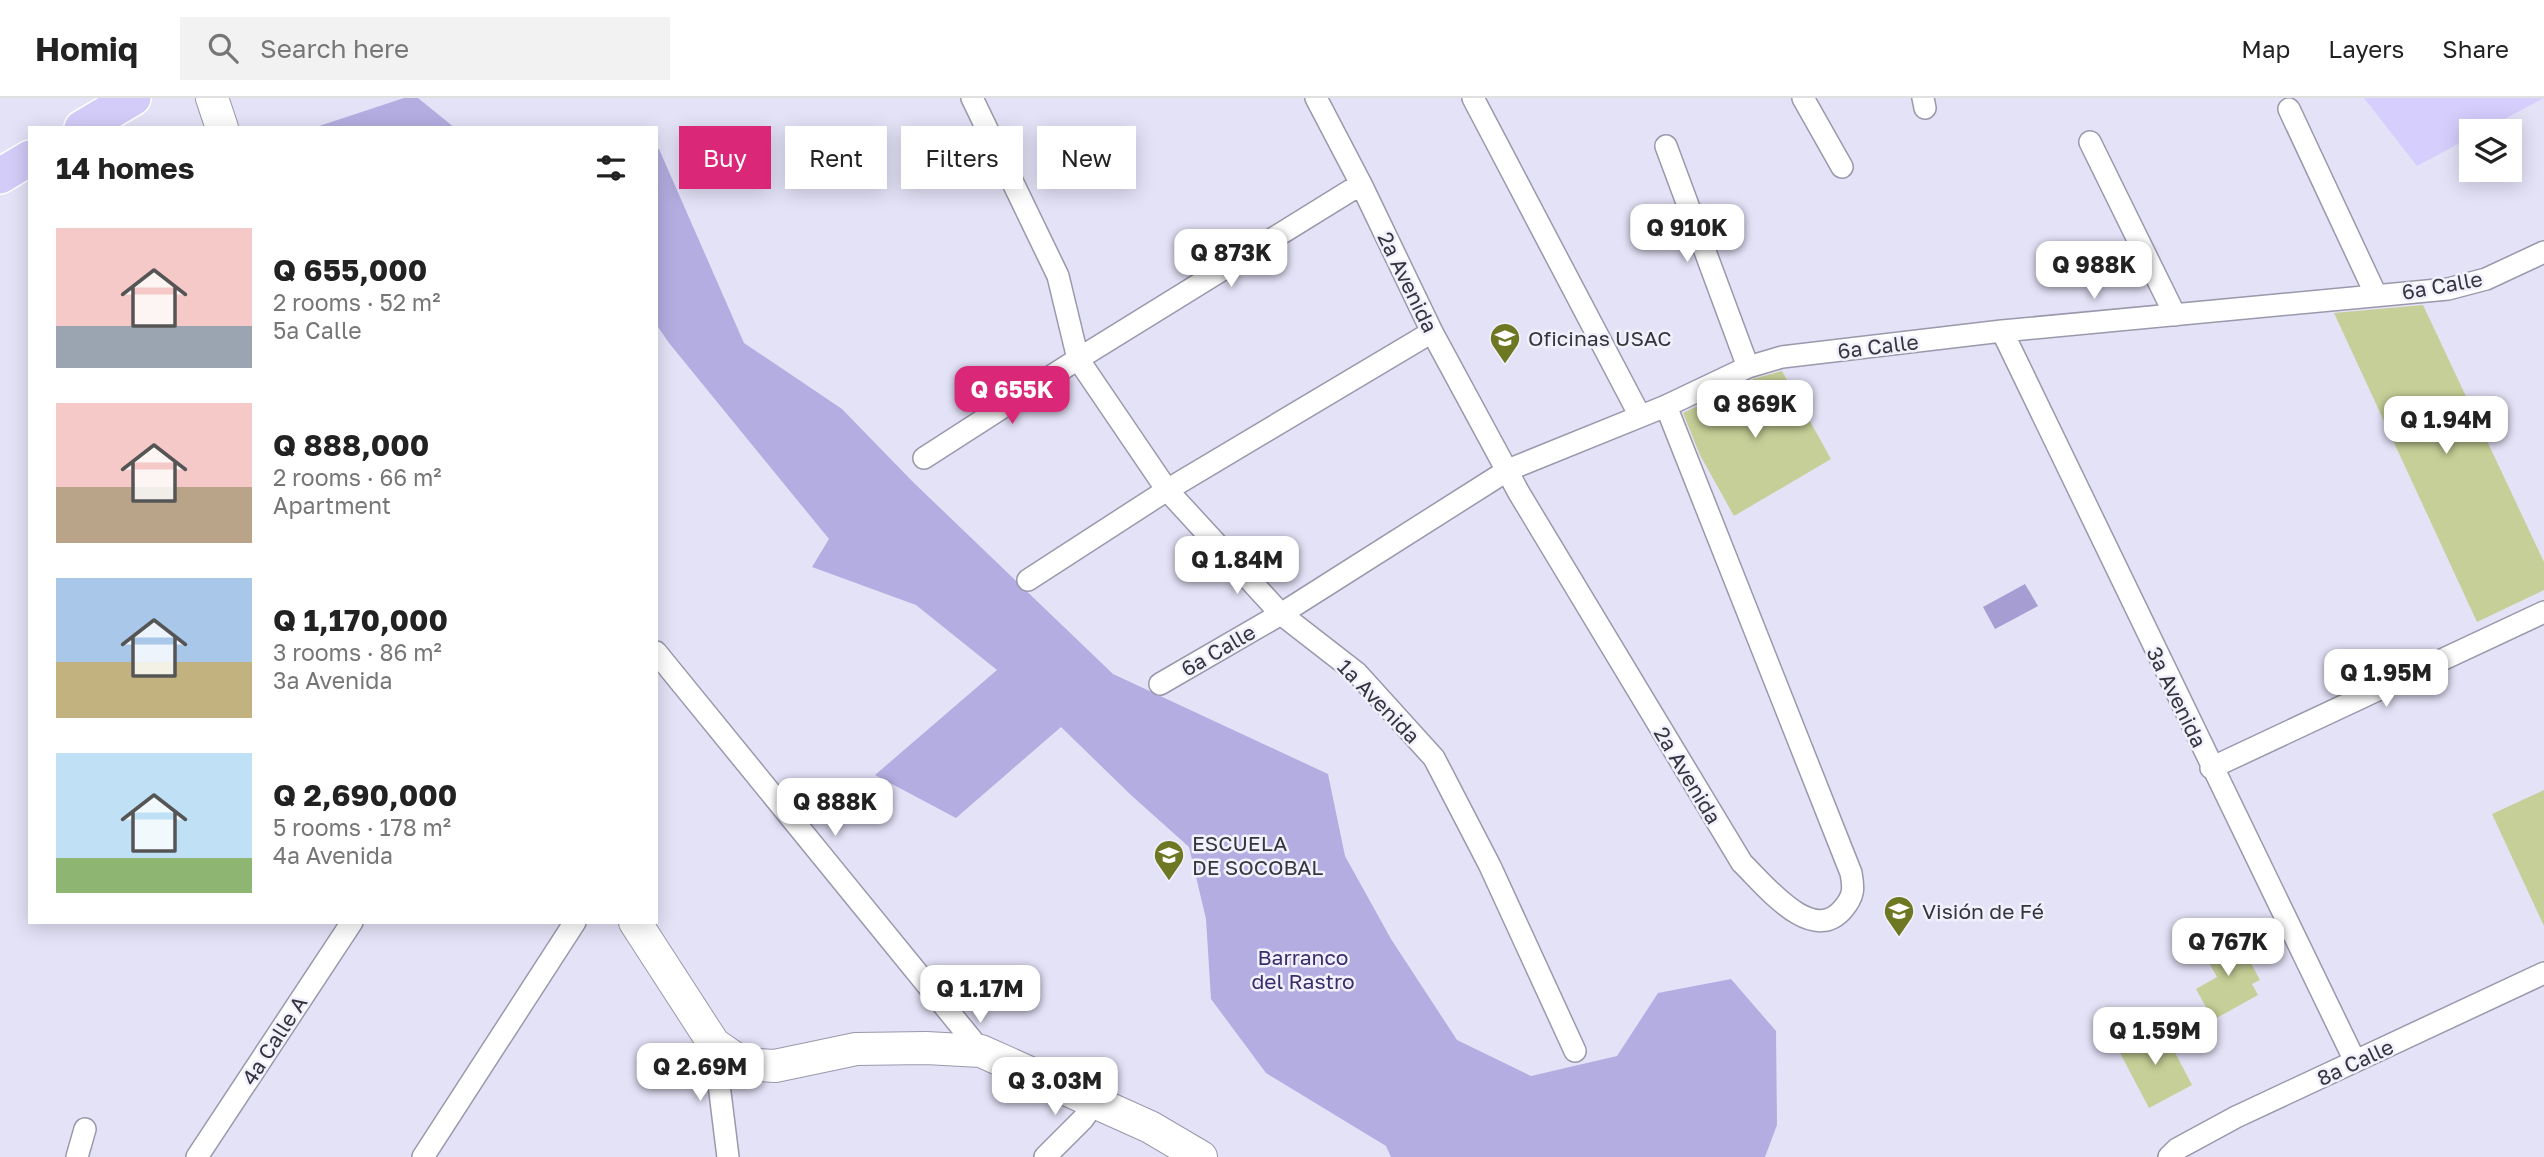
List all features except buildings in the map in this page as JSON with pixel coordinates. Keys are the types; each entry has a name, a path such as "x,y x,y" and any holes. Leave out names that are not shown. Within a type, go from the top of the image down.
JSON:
{"main road":[{"path":"85,126 133,98"},
{"path":"212,98 221,126"},
{"path":"0,176 28,159"},
{"path":"636,924 713,1044 743,1064 775,1066 856,1049 926,1048 981,1051 1150,1127 1202,1157"}],"street":[{"name":"1a Avenida","path":"972,98 1058,276 1078,359 1167,490 1282,614 1357,673 1434,758 1490,866 1575,1051"},
{"path":"1473,98 1640,416"},
{"path":"1803,98 1842,167"},
{"name":"2a Avenida","path":"1320,99 1432,332 1508,470 1742,863 1793,911 1819,922 1828,920 1839,914 1853,897 1850,873 1666,405"},
{"path":"2289,108 2376,295"},
{"path":"2090,142 2175,315"},
{"path":"1666,146 1748,367"},
{"path":"924,458 1361,184"},
{"name":"6a Calle","path":"1160,684 1282,614 1508,470 1666,405 1748,367 1782,357 2001,331 2448,289 2486,279 2544,252"},
{"name":"3a Avenida","path":"2001,331 2355,1061"},
{"path":"1028,580 1167,490 1432,332"},
{"path":"2211,768 2544,612"},
{"path":"658,654 981,1051"},
{"name":"4a Calle A","path":"197,1157 351,924"},
{"path":"423,1157 574,924"},
{"name":"8a Calle","path":"2169,1157 2176,1149 2236,1117 2544,973"},
{"path":"713,1044 728,1157"},
{"path":"1045,1157 1083,1119 1095,1102"},
{"path":"77,1157 85,1129"}],"shaded area":[{"path":"2364,98 2544,98 2505,119 2459,119 2459,143 2417,166"},
{"path":"2025,584 2038,606 1995,629 1983,607"}],"green space":[{"path":"404,98 418,98 453,126 319,126"},
{"name":"Barranco del Rastro","path":"658,149 744,343 842,409 913,482 1113,674 1328,774 1345,856 1391,939 1457,1040 1531,1076 1617,1056 1658,993 1731,979 1776,1031 1777,1125 1765,1157 1391,1157 1386,1146 1266,1073 1211,999 1206,919 1189,847 1061,727 956,818 875,775 997,670 916,605 812,567 829,539 658,327"}],"place":[{"name":"Oficinas USAC","path":"1505,365"},
{"name":"ESCUELA DE SOCOBAL","path":"1169,882"},
{"name":"Visión de Fé","path":"1899,938"}]}
